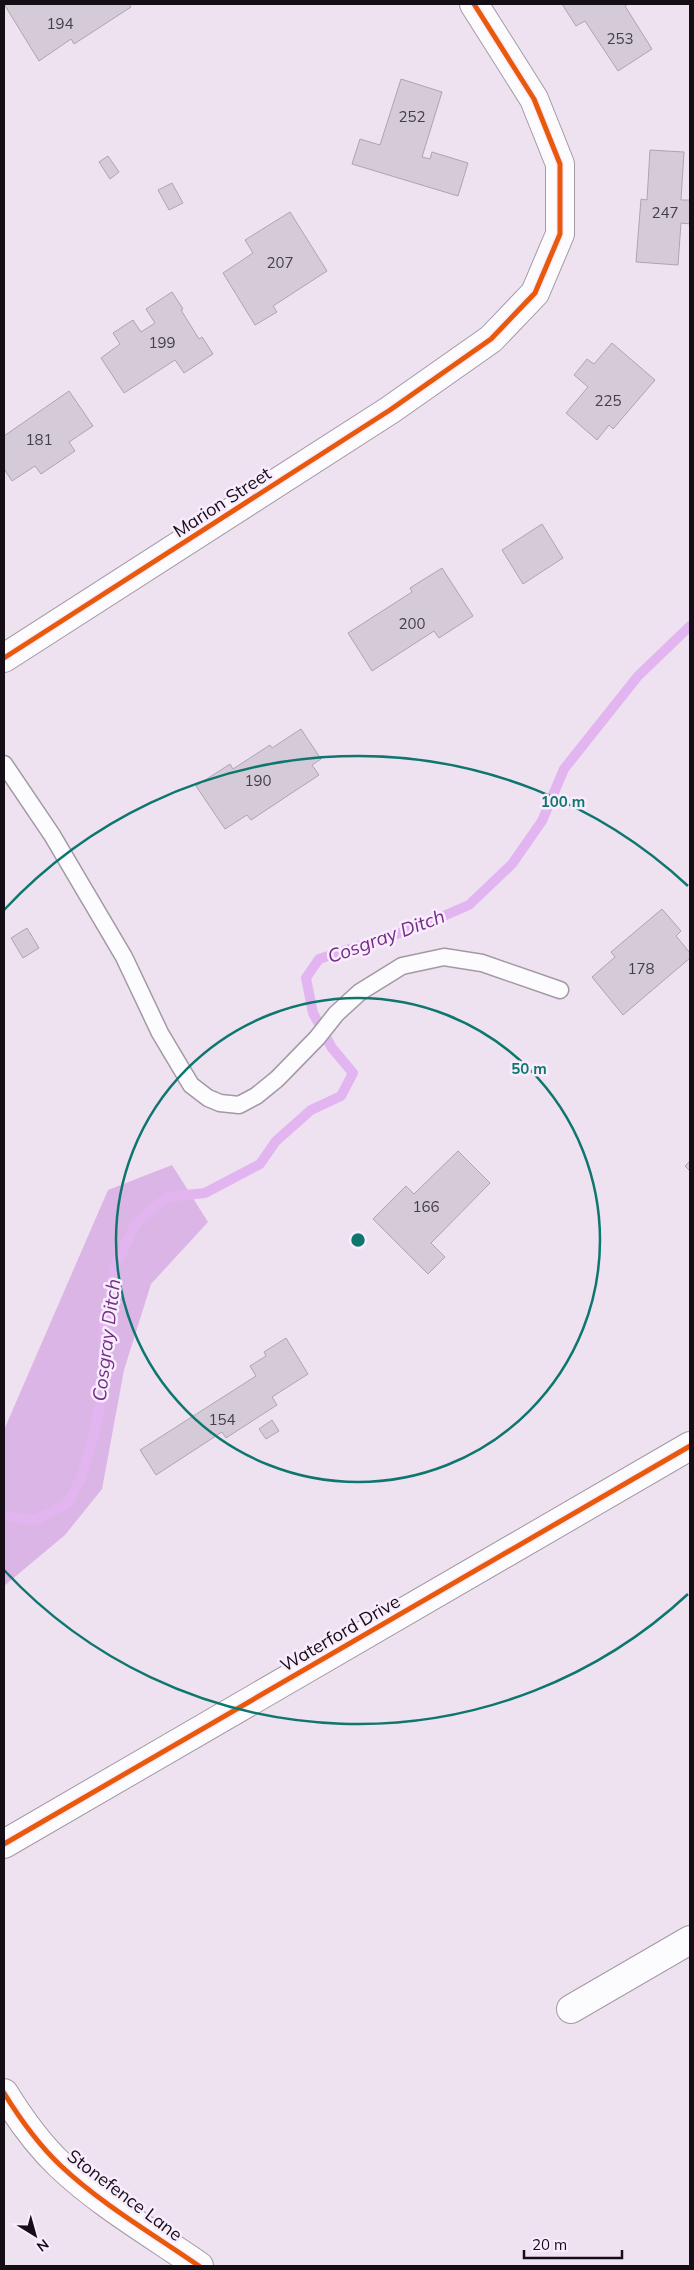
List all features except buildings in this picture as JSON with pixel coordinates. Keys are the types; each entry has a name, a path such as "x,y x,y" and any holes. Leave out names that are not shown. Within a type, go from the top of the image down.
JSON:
{"street":[{"name":"Marion Street","path":"4,658 390,410 491,339 535,293 560,234 560,164 534,99 474,4"},
{"name":"Waterford Drive","path":"4,1844 690,1446"},
{"path":"571,2009 690,1940"},
{"name":"Stonefence Lane","path":"4,2093 20,2120 60,2165 90,2190 199,2266"}],"lane":[{"path":"4,764 52,835 124,957 160,1033 190,1085 208,1098 220,1103 239,1105 277,1079 317,1038 336,1014 360,992 402,966 444,957 482,963 560,990"}],"shaded area":[{"path":"172,1165 208,1222 151,1284 124,1370 102,1489 65,1535 4,1586 4,1430 108,1190"}],"waterway":[{"name":"Cosgray Ditch","path":"4,1516 35,1520 68,1503 81,1478 95,1431 103,1385 104,1325 114,1269 136,1223 167,1197 205,1193 260,1164 276,1141 311,1110 341,1096 353,1073 332,1048 313,1013 306,978 319,959 418,927 469,905 512,864 542,821 564,769 638,676 690,626"}],"cycle path":[{"path":"4,658 390,410 491,339 535,293 560,234 560,164 534,99 474,4"},
{"path":"4,1844 690,1446"},
{"path":"4,2093 23,2122 60,2165 110,2206 199,2266"}]}
